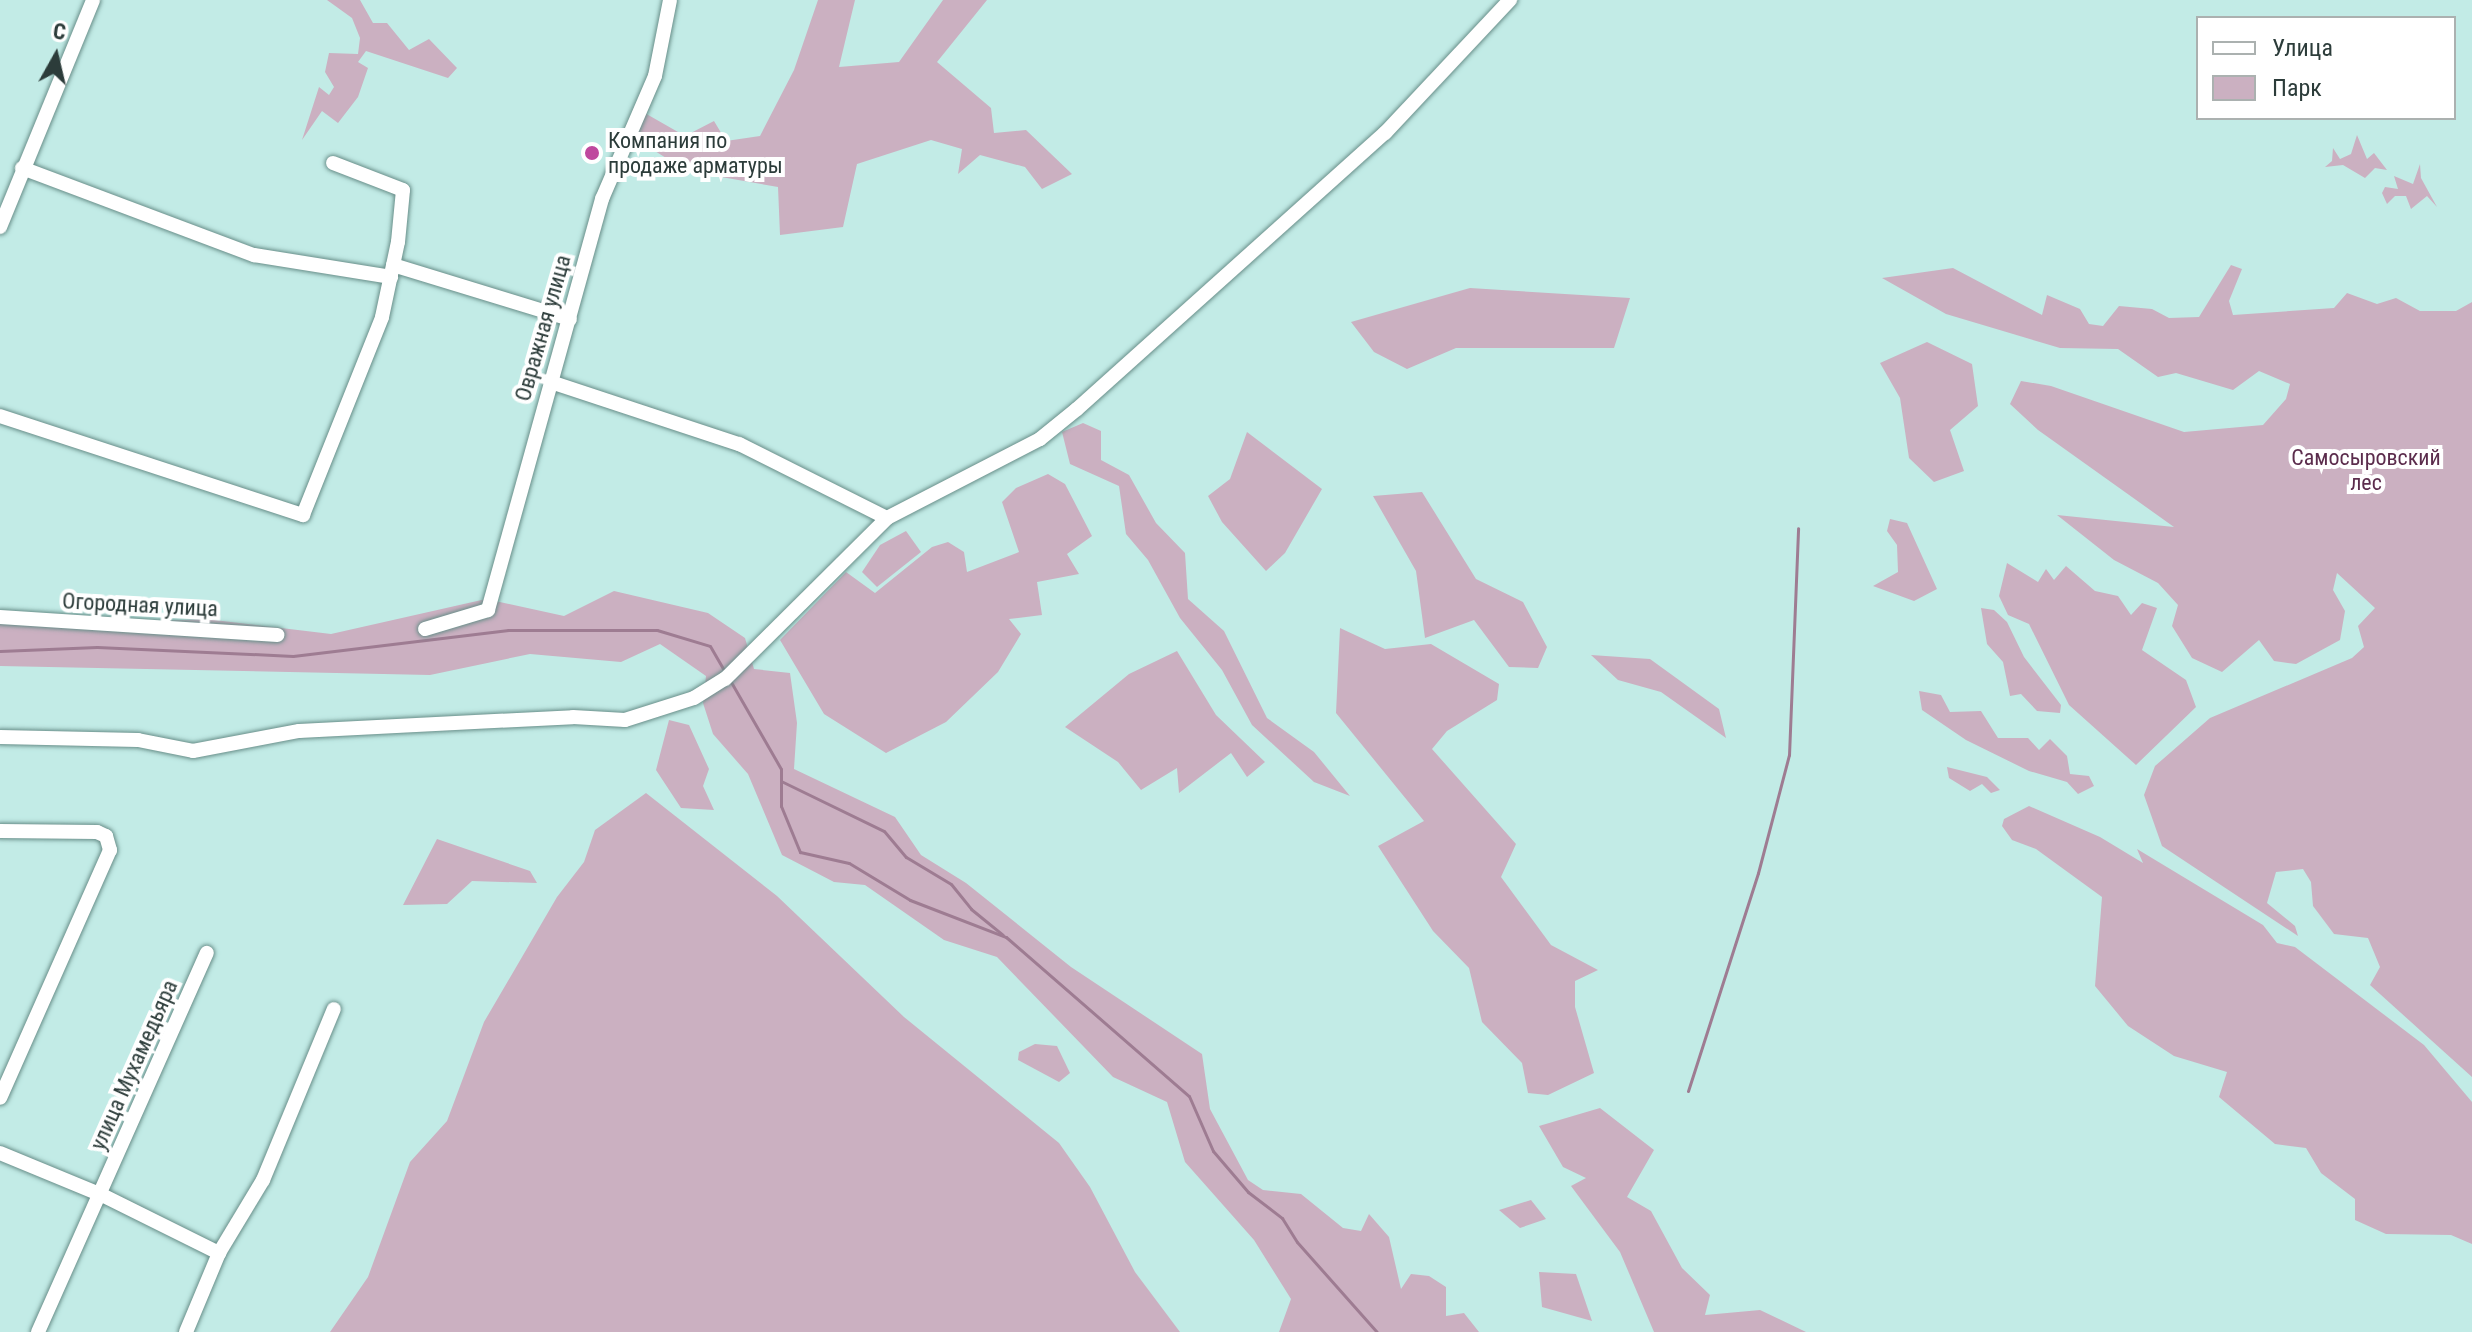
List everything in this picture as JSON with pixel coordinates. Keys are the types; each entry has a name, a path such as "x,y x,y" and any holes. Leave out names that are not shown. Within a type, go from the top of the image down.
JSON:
{"street":[{"path":"0,227 93,0"},
{"name":"Овражная улица","path":"425,629 488,610 602,199 655,76 670,0"},
{"path":"0,737 138,740 193,751 299,731 573,717 625,720 694,698 729,676 887,518 1040,439 1077,409 1385,133 1510,0"},
{"path":"0,416 303,515 382,317 403,190 333,163"},
{"path":"22,168 254,255 392,271 570,319"},
{"path":"551,382 739,444 887,518"},
{"name":"Огородная улица","path":"0,617 277,635"},
{"path":"0,831 86,830 106,836 110,850 0,1098"},
{"name":"улица Мухамедьяра","path":"38,1332 102,1195 207,953"},
{"path":"186,1332 219,1253 263,1180 334,1009"},
{"path":"0,1153 102,1195 219,1253"}],"green space":[{"path":"327,0 360,0 373,23 387,23 409,50 429,39 457,68 448,78 366,51 358,62 368,68 358,97 338,123 322,111 302,140 319,87 329,95 334,87 325,72 329,53 358,54 360,38 352,18"},
{"path":"818,0 855,0 839,67 899,62 943,0 987,0 937,62 991,108 994,133 1026,130 1072,174 1042,189 1025,167 980,155 958,174 962,149 931,140 857,164 843,227 780,235 778,187 687,171 634,138 643,112 685,136 714,121 726,141 760,136 794,70"},
{"path":"2357,135 2367,159 2374,153 2387,170 2375,168 2365,178 2343,165 2325,167 2332,161 2333,148 2340,159 2351,154"},
{"path":"2420,164 2421,178 2437,207 2427,196 2411,209 2406,196 2395,196 2387,204 2382,193 2385,187 2398,189 2394,176 2413,184"},
{"name":"Самосыровский лес","path":"2231,265 2242,269 2229,301 2233,315 2334,308 2347,293 2377,304 2396,298 2420,311 2456,311 2472,302 2472,1077 2370,985 2380,967 2368,938 2334,934 2313,906 2311,882 2303,869 2276,872 2267,903 2295,926 2298,936 2162,846 2144,795 2155,766 2210,718 2352,658 2364,647 2358,626 2375,608 2337,573 2333,590 2345,611 2340,640 2296,664 2274,661 2259,640 2222,672 2192,658 2172,626 2178,605 2158,583 2114,560 2057,515 2174,527 2038,430 2010,404 2021,381 2051,386 2184,432 2263,425 2286,399 2290,384 2259,371 2233,390 2176,373 2158,377 2118,349 2060,348 1946,314 1882,278 1953,268 2042,315 2047,295 2080,309 2089,324 2103,326 2119,306 2152,309 2169,318 2199,317"},
{"path":"1470,288 1630,298 1614,348 1456,348 1407,369 1374,352 1351,322"},
{"path":"1927,342 1972,364 1978,406 1950,430 1964,471 1934,482 1909,458 1900,398 1880,363"},
{"path":"1083,423 1101,431 1101,460 1129,475 1156,523 1185,553 1188,599 1224,631 1267,718 1314,752 1350,796 1314,782 1252,725 1222,670 1180,618 1148,560 1126,534 1119,486 1070,464 1062,432"},
{"path":"1247,432 1322,489 1285,553 1266,571 1222,522 1208,496 1230,479"},
{"path":"1048,474 1065,484 1092,536 1067,554 1079,574 1037,582 1042,615 1009,619 1021,634 998,672 946,722 886,753 824,714 780,640 846,572 875,593 932,547 948,542 964,552 967,572 1019,552 1002,502 1016,488"},
{"path":"1422,492 1476,579 1523,602 1547,647 1538,668 1509,667 1474,620 1425,638 1416,571 1373,496"},
{"path":"1890,519 1907,523 1937,589 1914,601 1873,586 1898,572 1897,545 1887,531"},
{"path":"906,531 921,552 877,587 862,572 880,545"},
{"path":"2007,563 2038,582 2046,569 2054,580 2066,566 2095,591 2118,596 2131,615 2142,603 2157,608 2142,650 2186,680 2196,707 2136,765 2069,705 2029,624 2008,615 1999,596"},
{"path":"614,591 708,613 745,638 754,669 790,673 797,723 794,769 895,817 921,855 966,883 1071,967 1202,1054 1210,1109 1248,1180 1263,1190 1301,1194 1343,1228 1361,1231 1369,1214 1389,1237 1401,1289 1411,1274 1429,1276 1446,1287 1446,1316 1464,1313 1479,1332 1279,1332 1291,1299 1254,1240 1185,1162 1167,1102 1113,1077 997,957 944,940 865,885 834,882 782,855 748,774 713,734 703,703 706,676 660,644 621,662 530,654 430,675 0,666 0,618 92,624 206,619 331,634 486,599 564,616"},
{"path":"1981,608 1994,610 2007,622 2024,657 2061,705 2060,713 2037,711 2021,694 2010,696 2003,662 1987,644"},
{"path":"1340,628 1385,649 1431,644 1499,684 1497,700 1447,731 1432,749 1516,844 1501,877 1551,945 1598,970 1575,981 1575,1007 1594,1073 1548,1095 1528,1093 1522,1063 1482,1022 1469,968 1433,931 1378,846 1424,821 1336,713"},
{"path":"1177,651 1216,715 1265,762 1247,777 1231,753 1179,793 1177,768 1141,790 1118,762 1065,727 1129,674"},
{"path":"1591,655 1650,659 1719,709 1726,738 1661,692 1618,680"},
{"path":"1919,691 1941,695 1950,712 1981,711 1998,738 2028,738 2039,750 2050,739 2067,756 2070,774 2089,776 2094,786 2078,794 2067,782 2029,771 1966,740 1922,710"},
{"path":"669,720 689,725 709,769 703,786 714,810 681,808 656,770"},
{"path":"1947,767 1987,777 2000,790 1991,793 1982,784 1970,791 1949,778"},
{"path":"646,793 777,896 904,1017 1059,1143 1090,1187 1135,1272 1180,1332 330,1332 368,1277 410,1162 447,1121 484,1022 557,897 584,862 595,830"},
{"path":"2029,806 2100,837 2143,863 2137,849 2263,925 2277,943 2295,947 2424,1045 2472,1102 2472,1244 2451,1235 2386,1234 2355,1220 2355,1199 2321,1173 2306,1148 2275,1144 2219,1097 2227,1072 2174,1056 2128,1026 2095,986 2102,897 2036,849 2012,840 2002,826 2004,819"},
{"path":"437,839 530,871 537,883 472,881 447,904 403,905"},
{"path":"1035,1044 1057,1046 1070,1073 1059,1082 1018,1060 1019,1052"},
{"path":"1600,1108 1654,1150 1627,1197 1651,1211 1682,1268 1710,1295 1705,1315 1760,1310 1806,1332 1654,1332 1620,1252 1571,1186 1586,1178 1563,1167 1539,1126"},
{"path":"1531,1200 1546,1219 1520,1228 1499,1210"},
{"path":"1539,1272 1576,1274 1592,1321 1542,1307"}],"waterway":[{"path":"1688,1091 1758,873 1789,755 1798,528"},
{"path":"0,651 97,647 293,656 508,630 657,630 710,646 725,672"},
{"path":"731,682 781,769 781,806 800,852 849,863 910,900 1006,937 1189,1096 1213,1151 1248,1192 1282,1218 1297,1242 1377,1332"},
{"path":"781,781 884,831 906,857 951,884 971,909 1003,935"}],"place":[{"name":"Компания по продаже арматуры","path":"592,153"}]}
